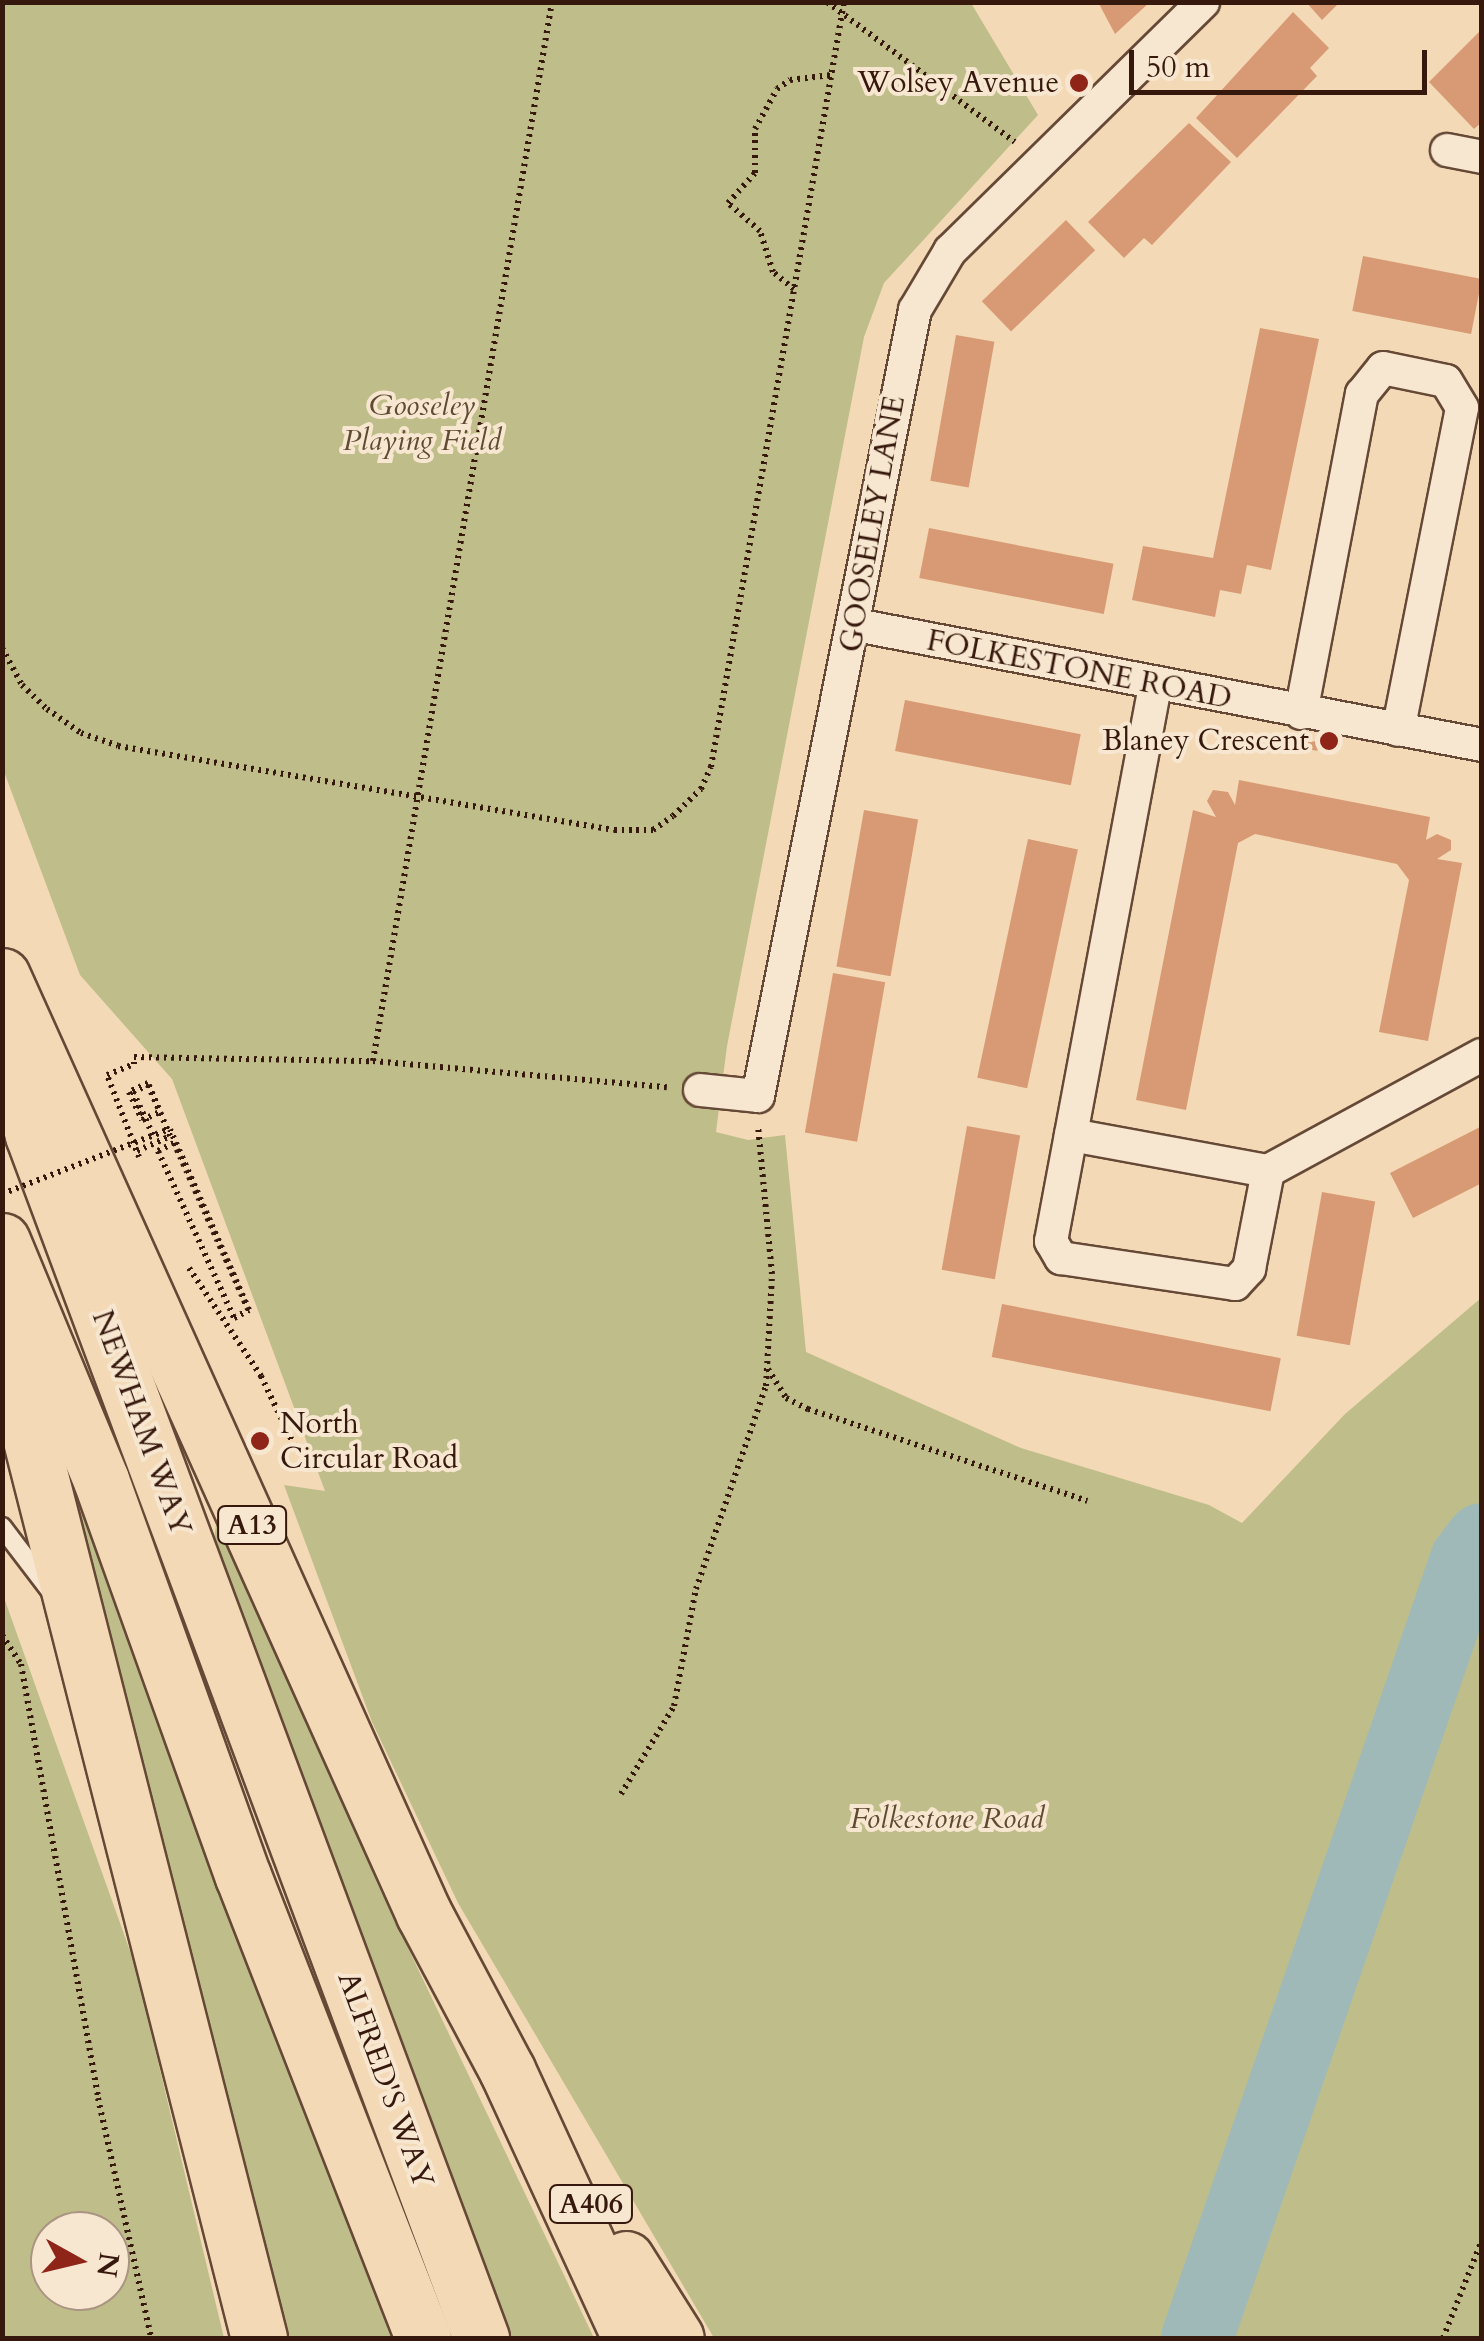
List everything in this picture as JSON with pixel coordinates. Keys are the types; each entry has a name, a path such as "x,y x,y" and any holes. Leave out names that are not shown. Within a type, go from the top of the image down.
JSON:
{"highway":[{"name":"A13","path":"2,976 424,1914 507,2070 630,2338"},
{"name":"NEWHAM WAY","path":"2,1022 33,1134 289,1822"},
{"name":"NEWHAM WAY","path":"2,1241 101,1480 243,1876"},
{"path":"2,1326 259,2338"},
{"name":"ALFRED'S WAY","path":"289,1822 481,2338"},
{"name":"ALFRED'S WAY","path":"243,1876 422,2338"},
{"name":"A406","path":"507,2070 676,2338"}],"street":[{"name":"GOOSELEY LANE","path":"758,1096 856,625 915,310 950,250 1204,2"},
{"path":"1447,150 1482,157"},
{"path":"1301,713 1362,394 1383,368 1446,381 1462,408 1398,730"},
{"name":"FOLKESTONE ROAD","path":"856,625 1155,686 1482,745"},
{"path":"1155,686 1051,1241 1060,1258 1235,1284 1249,1269 1268,1171"},
{"path":"1070,1134 1268,1171 1482,1055"},
{"path":"700,1090 758,1096"}],"lane":[{"path":"2,1527 77,1627"}],"path":[{"path":"373,1061 552,2"},
{"path":"827,2 1040,161"},
{"path":"2,648 22,685 81,733 118,746 415,799 614,830 652,830 701,789 711,767 844,2"},
{"path":"794,289 772,272 760,231 728,203 755,172 755,129 778,89 790,80 831,76"},
{"path":"144,1168 107,1075 134,1064 134,1057 373,1061 700,1090"},
{"path":"2,1194 154,1139 170,1136 163,1117 148,1083 129,1092 142,1120 160,1112 148,1085 133,1092 140,1108 148,1124 154,1139 164,1161 236,1314 248,1309 174,1143 158,1151 234,1318 249,1310 170,1129 154,1139 137,1151"},
{"path":"622,1794 674,1706 696,1589 768,1369 772,1274 758,1096"},
{"path":"187,1266 261,1376 295,1447"},
{"path":"768,1369 786,1398 808,1409 1087,1501"},
{"path":"2,1635 21,1664 98,2098 151,2338"},
{"path":"1443,2338 1482,2240"}],"green space":[{"path":"3,3 971,3 1038,115 884,283 864,337 727,1046 716,1132 748,1140 785,1135 806,1352 1021,1448 1209,1505 1242,1523 1345,1414 1481,1298 1481,2338 714,2338 458,1903 372,1722 284,1485 325,1491 172,1079 80,975 3,769"},
{"path":"88,1503 307,2116 391,2338 289,2338 75,1507"},
{"path":"217,1518 233,1533 377,1883 594,2338 506,2338 304,1799 214,1539"},
{"path":"2,1592 135,1965 224,2338 3,2338"}],"building":[{"path":"1098,2 1150,2 1115,34"},
{"path":"1306,2 1340,2 1322,20"},
{"path":"1293,12 1329,48 1310,68 1317,76 1237,158 1196,118"},
{"path":"1482,29 1482,122 1474,129 1429,82"},
{"path":"1189,123 1231,162 1152,245 1144,238 1124,258 1088,222"},
{"path":"1066,220 1095,250 1011,331 982,301"},
{"path":"1363,256 1482,279 1471,334 1352,311"},
{"path":"1260,328 1319,339 1271,570 1247,565 1241,594 1220,590 1215,617 1132,600 1143,546 1213,558"},
{"path":"956,335 994,342 969,488 930,481"},
{"path":"929,528 1114,564 1104,614 919,578"},
{"path":"905,700 1081,734 1071,785 895,751"},
{"path":"1298,739 1319,742 1318,751 1297,748"},
{"path":"1239,780 1430,817 1426,840 1437,834 1451,840 1451,850 1437,859 1462,863 1428,1041 1379,1032 1409,880 1397,864 1255,834 1238,843 1186,1110 1136,1100 1193,810 1216,817 1207,801 1213,790 1228,792 1235,805"},
{"path":"864,810 918,820 891,976 836,967"},
{"path":"1028,839 1078,850 1027,1088 977,1078"},
{"path":"833,973 885,982 857,1142 805,1133"},
{"path":"967,1126 1020,1135 995,1279 942,1270"},
{"path":"1482,1126 1482,1183 1413,1218 1390,1173"},
{"path":"1322,1192 1375,1201 1350,1345 1297,1336"},
{"path":"1002,1304 1281,1358 1270,1411 992,1357"}],"waterway":[{"path":"1197,2338 1466,1560 1482,1539"}],"place":[{"name":"Wolsey Avenue","path":"1079,83"},
{"name":"Blaney Crescent","path":"1329,741"},
{"name":"North Circular Road","path":"260,1441"}],"park label":[{"name":"Gooseley Playing Field","path":"422,423"},
{"name":"Folkestone Road","path":"947,1819"}]}
